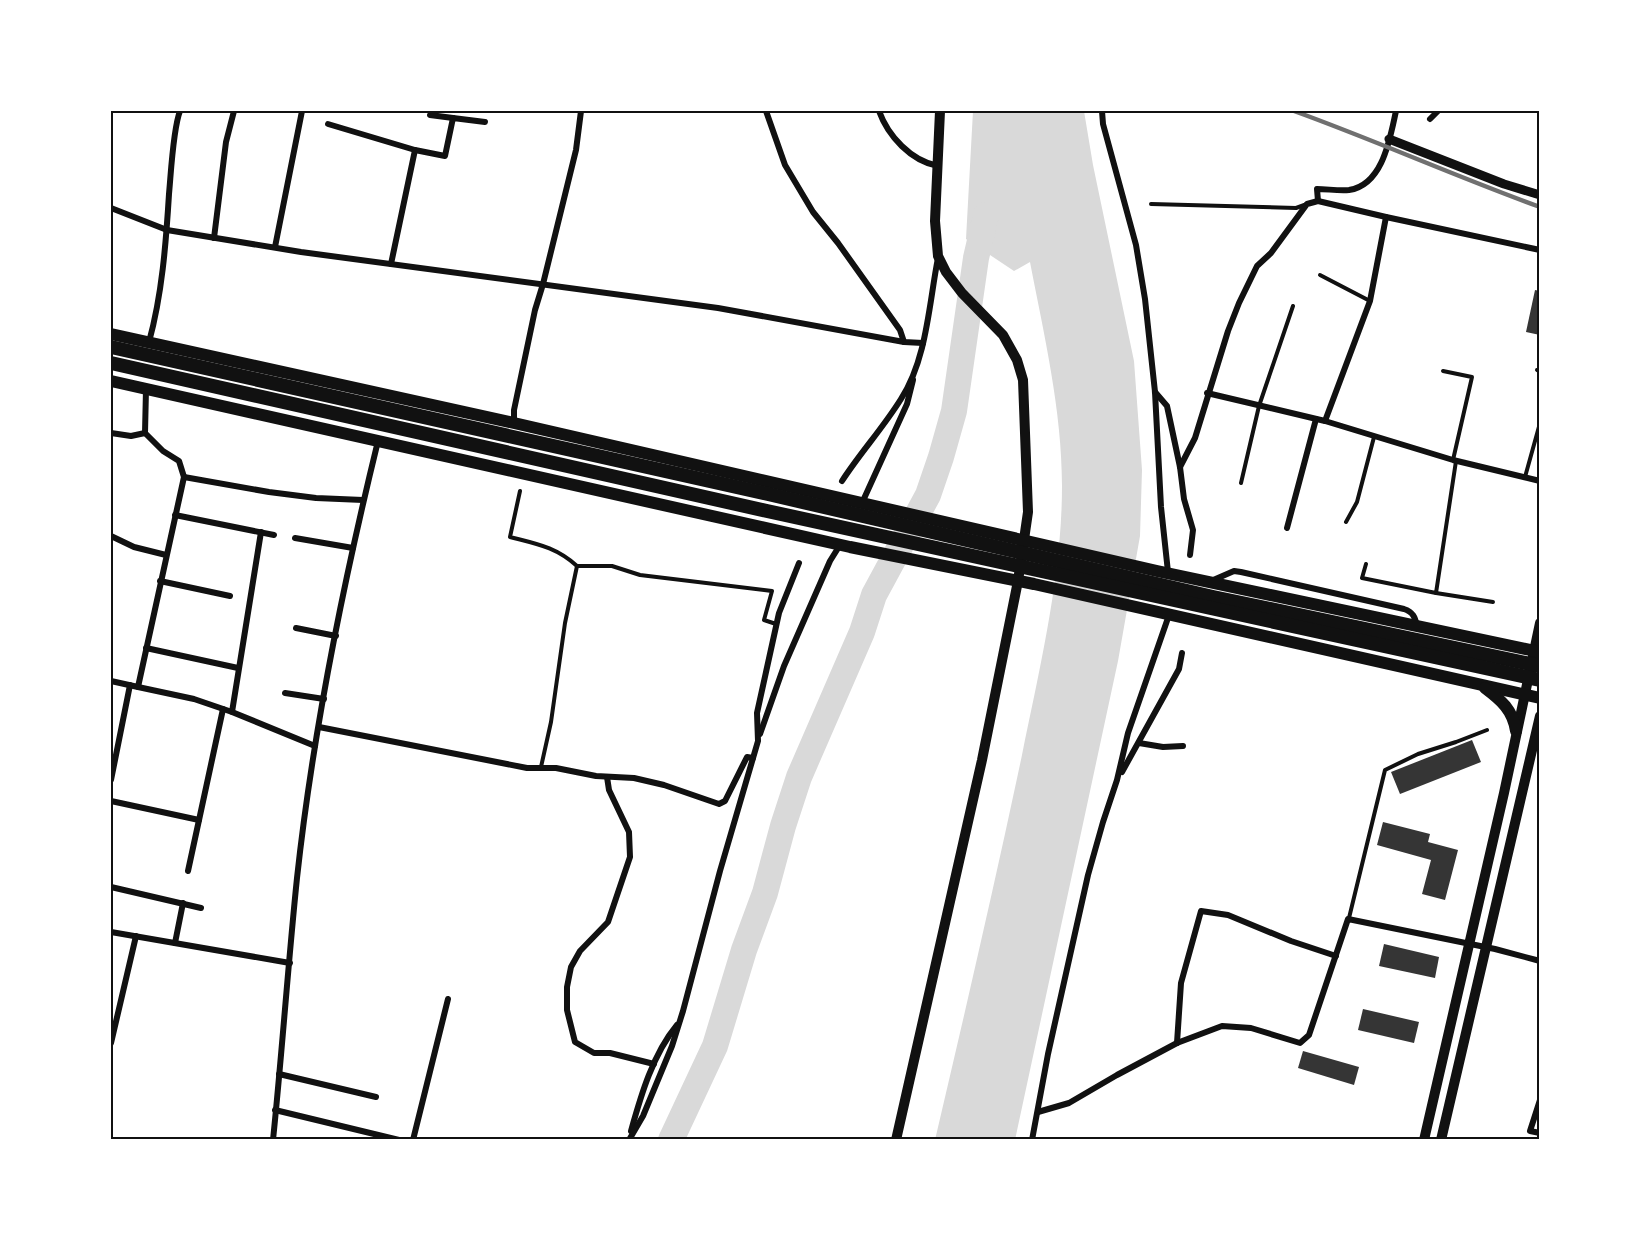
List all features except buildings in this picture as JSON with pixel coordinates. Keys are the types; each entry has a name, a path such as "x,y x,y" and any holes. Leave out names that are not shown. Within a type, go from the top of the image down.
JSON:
{"highway":[{"path":"111,334 513,423 866,505 1537,652"},
{"path":"111,347 780,496 1214,597 1540,666"},
{"path":"111,363 790,516 1540,680"},
{"path":"111,381 845,546 1034,584 1540,698"},
{"path":"1481,685 1501,700 1510,711 1515,720 1516,731"}],"main road":[{"path":"896,1140 982,760 1018,581 1028,512 1023,380 1017,360 1003,335 962,292 946,272 938,256 935,221 940,111"},
{"path":"1424,1140 1524,694 1537,652 1540,624"},
{"path":"1441,1140 1540,716"}],"street":[{"path":"149,342 157,309 167,230 171,170 180,111"},
{"path":"214,238 226,142 234,111"},
{"path":"274,247 302,111"},
{"path":"513,423 535,310 576,150 580,111"},
{"path":"766,111 785,165 813,212 894,321 904,342"},
{"path":"879,111 895,141 927,164 938,166"},
{"path":"1102,111 1103,124 1136,245 1145,299 1155,392 1162,571"},
{"path":"1318,201 1317,189 1349,190 1369,182 1375,176 1389,139 1396,111"},
{"path":"1430,119 1438,111"},
{"path":"430,114 485,122"},
{"path":"328,124 415,150 445,156 453,118"},
{"path":"1389,139 1504,184 1540,195"},
{"path":"391,264 415,150"},
{"path":"1180,467 1195,438 1239,303 1257,266 1271,253 1307,204 1318,201 1540,250"},
{"path":"111,208 167,230 214,238 718,308 904,342 923,343"},
{"path":"1325,421 1370,301 1386,217"},
{"path":"866,505 908,404 923,343 938,256"},
{"path":"842,481 902,398 917,363"},
{"path":"138,687 184,477 179,461 163,451 145,434 146,388"},
{"path":"1155,392 1167,406 1180,467 1184,499 1193,530 1190,555"},
{"path":"1208,393 1325,421 1454,460 1540,481"},
{"path":"1287,528 1316,419"},
{"path":"111,433 131,436 145,434"},
{"path":"273,1140 297,878 315,746 353,548 378,440"},
{"path":"184,477 269,492 316,498 363,500"},
{"path":"175,515 274,535"},
{"path":"232,712 261,532"},
{"path":"111,536 134,547 166,555"},
{"path":"295,538 353,548"},
{"path":"629,1140 643,1116 679,1023 758,741 784,666 830,561 845,546"},
{"path":"758,741 757,713 776,624 799,563"},
{"path":"160,581 230,596"},
{"path":"1032,1140 1048,1054 1088,875 1118,780 1128,733 1169,615"},
{"path":"296,628 336,636"},
{"path":"147,648 238,668"},
{"path":"1118,780 1179,669 1182,653"},
{"path":"111,681 194,699 315,746"},
{"path":"111,780 130,685"},
{"path":"285,693 324,699"},
{"path":"188,871 223,709"},
{"path":"319,727 517,766 541,767 596,776 634,778 664,785 718,804 725,801 747,758 753,758"},
{"path":"1139,743 1163,747 1183,746"},
{"path":"608,777 609,790 629,832 630,857 609,922 580,951 571,968 567,987 567,1010 575,1042 594,1053 610,1053 654,1065"},
{"path":"111,801 199,820"},
{"path":"111,887 201,908"},
{"path":"175,943 183,903"},
{"path":"1177,1043 1181,982 1201,911 1228,915 1291,941 1336,956"},
{"path":"1038,1112 1069,1103 1117,1074 1177,1043 1222,1026 1251,1028 1300,1043 1309,1035 1348,919 1486,947 1540,961"},
{"path":"111,932 290,963"},
{"path":"111,1042 136,936"},
{"path":"413,1140 448,999"},
{"path":"629,1140 654,1065 679,1023"},
{"path":"279,1074 376,1096"},
{"path":"1540,1100 1530,1131 1540,1133"},
{"path":"275,1110 399,1140"}],"lane":[{"path":"1151,204 1296,208 1307,204"},
{"path":"1320,275 1370,301"},
{"path":"1241,483 1259,405 1293,306"},
{"path":"1436,593 1454,460 1472,377 1443,371"},
{"path":"1525,477 1540,423"},
{"path":"1346,522 1357,502 1374,437"},
{"path":"520,491 510,537 553,549 577,566 612,566 640,575 772,591 764,620 776,624"},
{"path":"1365,564 1362,578 1493,602"},
{"path":"541,767 551,722 563,633 577,566"},
{"path":"1348,919 1385,770 1418,754 1487,730"}],"shaded area":[{"path":"973,111 1084,111 1134,361 1142,470 1140,536 1118,661 1015,1140 935,1140 991,899 1036,688 1049,621 1061,520 1061,458 1056,401 1030,262 1014,271 966,239"}],"waterway":[{"path":"671,1140 715,1046 744,950 765,893 799,777 862,632 874,595 928,495 941,457 954,411 976,258 986,215"}],"railway":[{"path":"1294,111 1540,207"}]}
